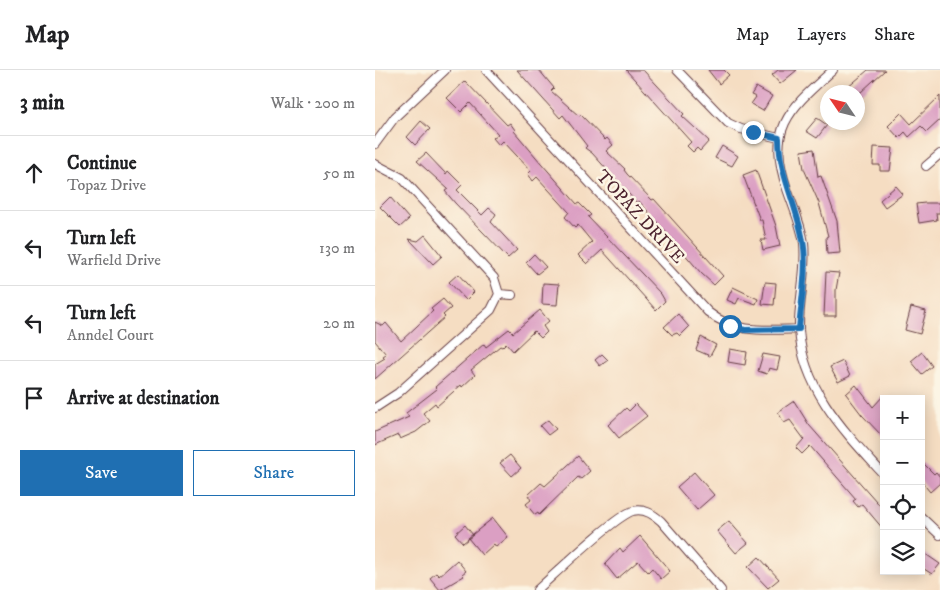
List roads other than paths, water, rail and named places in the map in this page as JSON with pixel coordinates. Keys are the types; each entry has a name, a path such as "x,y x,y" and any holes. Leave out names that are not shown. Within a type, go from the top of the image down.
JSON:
{"street":[{"path":"375,144 395,117 445,70"},
{"name":"TOPAZ DRIVE","path":"486,70 708,312 719,321 745,330 799,329"},
{"path":"677,70 728,123 741,129 779,138"},
{"path":"833,70 790,112 779,138 782,174 798,217 804,244 799,329 803,356 812,383 838,422 880,470"},
{"path":"926,166 940,154"},
{"path":"375,164 402,178 494,278 499,294 491,310 398,393 375,408"},
{"path":"499,294 512,295"},
{"path":"537,590 621,516 640,510 651,514 661,521 721,590"},
{"path":"925,520 940,535"}]}
